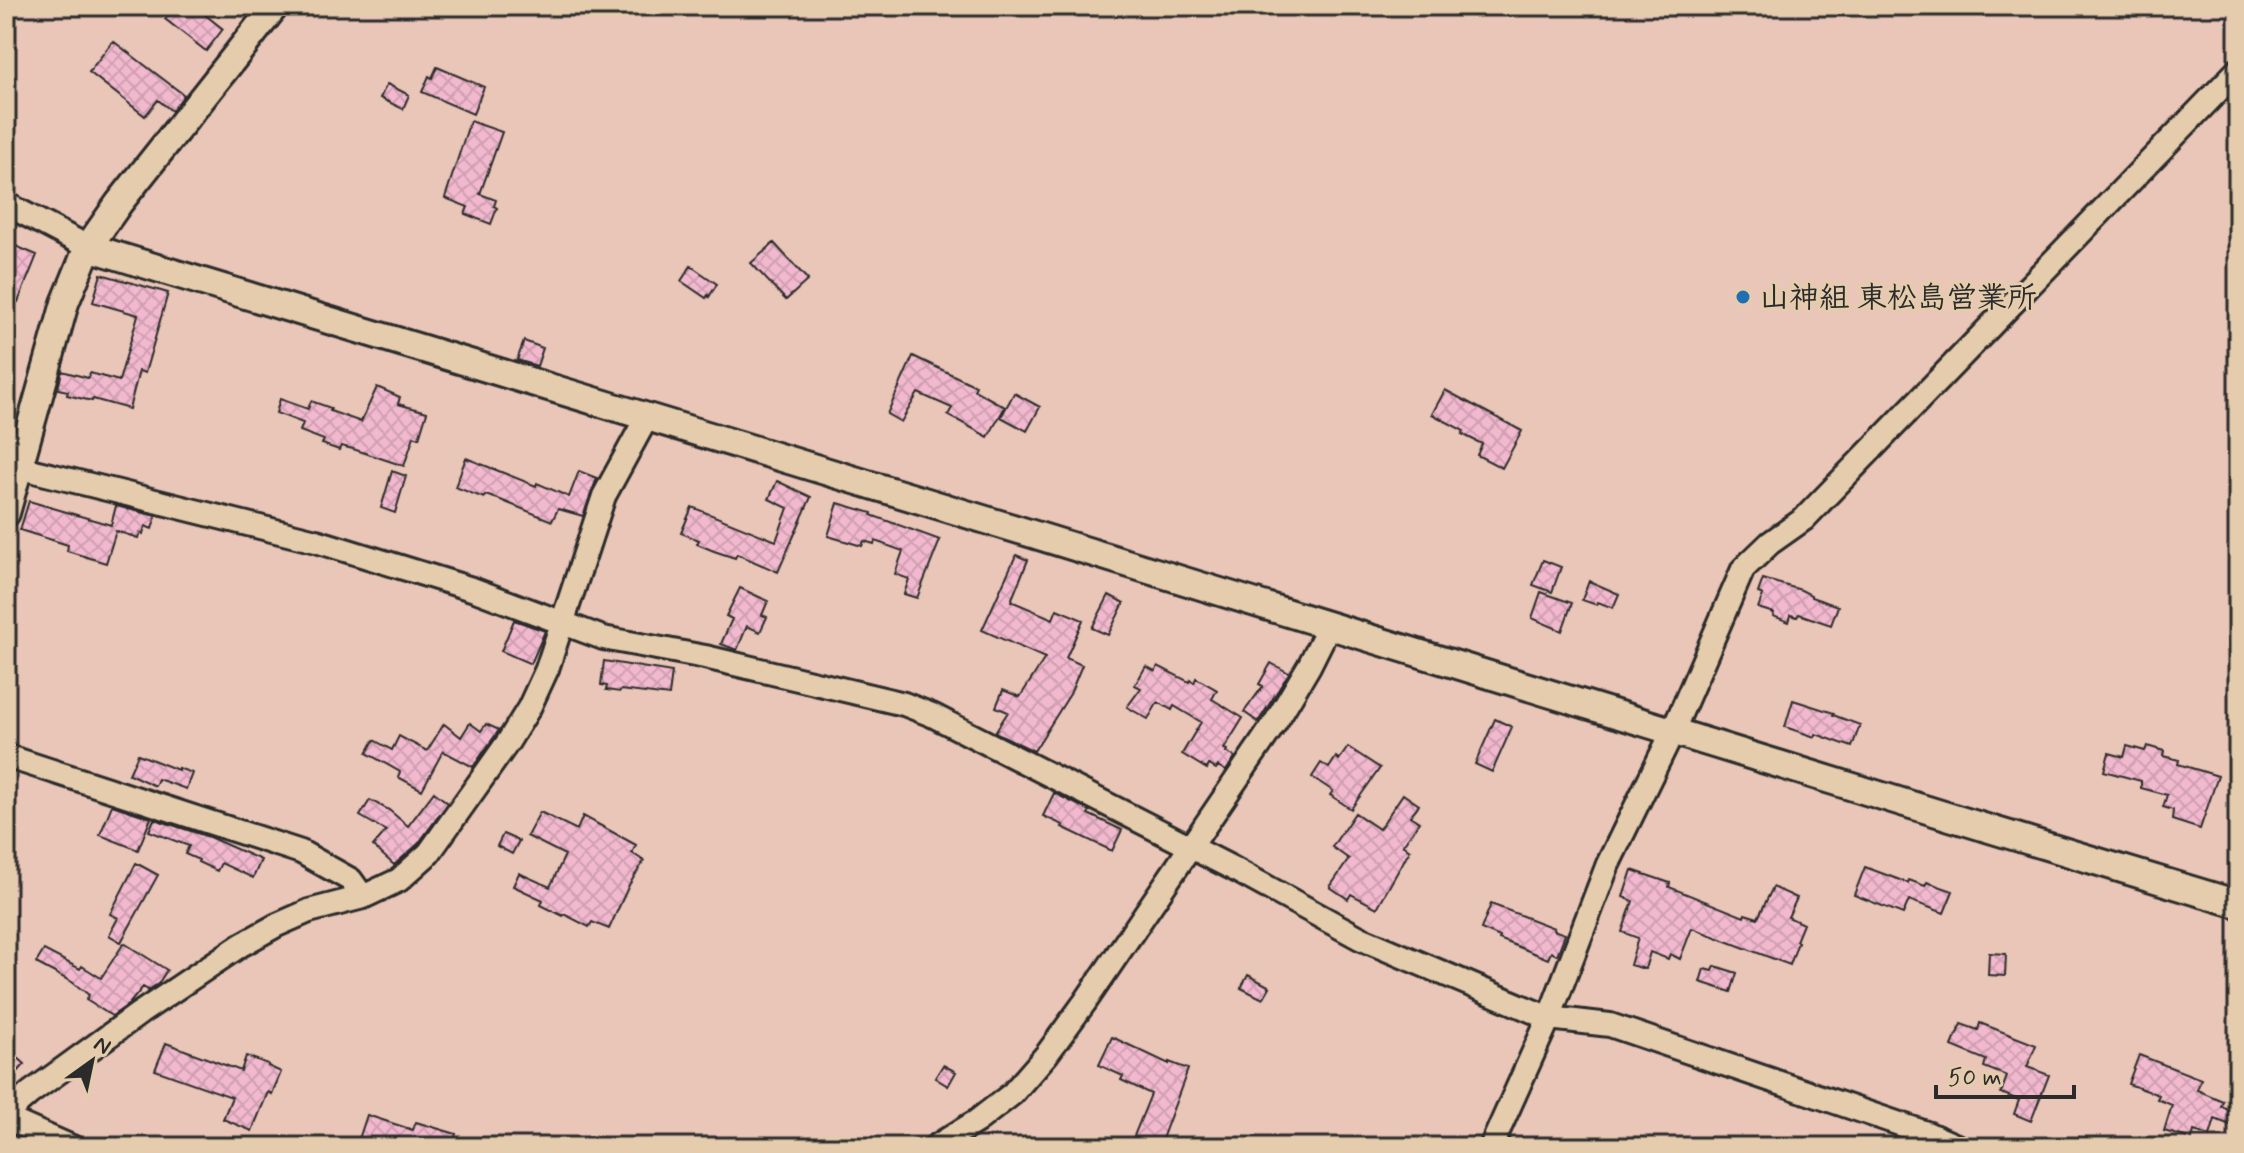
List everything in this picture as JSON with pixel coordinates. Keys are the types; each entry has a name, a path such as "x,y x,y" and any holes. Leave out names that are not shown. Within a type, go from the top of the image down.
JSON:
{"street":[{"path":"6,513 13,465 65,303 88,247 119,203 275,6"},
{"path":"1491,1147 1549,1018 1608,864 1672,733 1743,569 1770,543 1804,519 2238,70"},
{"path":"6,204 88,247 2238,904"},
{"path":"72,1147 6,1116 30,1093 241,945 309,911 363,897 399,880 429,853 529,708 547,669 604,496 647,417"},
{"path":"13,465 316,541 475,590 603,638 705,657 904,704 932,715 1190,847 1360,938 1549,1018 1610,1025 1926,1141 1959,1147"},
{"path":"935,1147 977,1121 1012,1094 1031,1074 1085,1002 1275,723 1329,626"},
{"path":"6,756 301,852 351,880 363,897"}],"building":[{"path":"175,6 194,6 223,29 206,51 165,19"},
{"path":"113,41 184,95 172,111 158,100 145,116 89,72"},
{"path":"437,67 484,87 473,114 422,92"},
{"path":"387,84 409,95 403,109 380,98"},
{"path":"470,121 502,132 480,194 496,200 494,206 497,208 491,224 465,214 468,207 445,198"},
{"path":"6,242 37,255 18,302 6,297"},
{"path":"774,243 808,280 786,300 751,263"},
{"path":"691,266 717,284 709,297 681,281"},
{"path":"101,274 168,293 145,373 139,371 129,409 67,395 68,391 58,389 62,371 88,378 90,373 119,381 138,315 93,302"},
{"path":"524,341 543,348 537,366 517,360"},
{"path":"913,356 976,386 974,390 1005,407 988,437 948,415 952,408 918,393 901,422 887,414"},
{"path":"377,387 400,397 398,404 427,412 419,438 414,436 404,466 353,449 341,446 339,450 322,444 324,440 300,431 303,423 276,413 280,399 308,409 311,401 361,422"},
{"path":"1445,390 1522,431 1502,468 1477,455 1482,444 1432,414"},
{"path":"1014,393 1040,407 1027,431 1001,417"},
{"path":"466,458 569,497 579,471 597,478 583,516 558,509 552,521 498,499 485,495 484,498 455,487"},
{"path":"392,471 406,476 395,513 381,508"},
{"path":"777,481 811,497 778,572 737,554 735,558 714,551 697,544 699,540 681,533 692,507 776,541 788,508 769,499"},
{"path":"29,501 111,525 116,506 156,516 152,529 145,526 138,538 116,531 106,563 67,551 68,545 20,530"},
{"path":"838,503 940,540 917,598 904,594 909,579 895,574 903,551 875,541 874,544 864,541 862,546 828,536"},
{"path":"1016,555 1028,560 1011,601 1053,619 1057,609 1083,620 1066,658 1082,665 1070,694 1034,751 995,732 1008,712 996,707 1003,690 1020,697 1045,658 982,630"},
{"path":"1543,560 1561,567 1552,592 1533,585"},
{"path":"1763,579 1801,590 1811,597 1838,606 1831,625 1799,614 1797,617 1791,615 1789,622 1758,608 1763,595 1758,593"},
{"path":"1589,581 1619,594 1613,608 1582,600"},
{"path":"740,588 768,601 762,615 767,617 760,632 747,626 737,650 721,644 732,619 726,616"},
{"path":"1541,592 1572,603 1562,631 1532,618"},
{"path":"1109,595 1124,603 1108,635 1092,628"},
{"path":"514,620 545,631 531,664 501,651"},
{"path":"604,661 672,672 669,696 606,690 607,686 601,685"},
{"path":"1271,663 1289,673 1258,722 1244,712 1263,686 1259,684"},
{"path":"1146,666 1155,671 1158,666 1189,682 1194,683 1196,678 1217,690 1212,699 1243,718 1224,749 1235,757 1226,771 1209,765 1207,769 1182,754 1201,722 1174,706 1172,710 1158,702 1148,719 1127,707 1141,688 1135,685"},
{"path":"1793,700 1860,725 1852,747 1785,727"},
{"path":"1495,719 1512,727 1492,772 1475,764"},
{"path":"470,723 481,731 486,724 499,730 473,767 443,751 422,790 398,777 400,772 367,753 374,740 392,750 399,736 427,751 444,724 461,737"},
{"path":"2127,746 2145,751 2147,746 2164,751 2163,756 2179,760 2178,764 2218,776 2200,829 2172,820 2173,810 2163,807 2167,795 2141,788 2141,781 2104,771 2109,753 2124,757"},
{"path":"1348,747 1380,768 1351,809 1330,795 1333,791 1312,777 1321,763 1329,768"},
{"path":"138,754 192,773 186,789 158,779 155,786 129,774"},
{"path":"434,792 448,803 418,844 394,865 373,846 386,831 360,816 370,800 389,810 408,826"},
{"path":"1054,793 1122,830 1112,851 1043,816"},
{"path":"1403,794 1419,805 1410,816 1419,822 1403,845 1410,850 1377,908 1351,894 1348,899 1330,887 1349,859 1332,847 1355,813 1379,829"},
{"path":"112,805 151,818 138,850 100,835"},
{"path":"540,812 577,830 583,816 636,845 632,853 644,861 609,929 592,922 589,927 563,916 541,905 543,900 513,886 519,873 550,887 565,855 527,836"},
{"path":"154,819 209,837 261,860 253,878 221,863 217,871 198,862 185,854 189,846 149,831"},
{"path":"503,834 519,841 512,854 497,846"},
{"path":"136,863 158,875 121,942 109,935 118,918 110,914"},
{"path":"1865,867 1908,883 1909,880 1925,886 1927,882 1953,891 1944,913 1909,900 1903,914 1854,895"},
{"path":"1632,870 1670,883 1669,887 1744,917 1745,914 1758,918 1773,887 1797,898 1788,917 1803,924 1790,965 1692,928 1680,959 1670,954 1668,959 1650,952 1645,969 1630,965 1638,938 1622,932 1633,901 1623,897"},
{"path":"1491,904 1565,934 1557,955 1551,952 1548,959 1481,929"},
{"path":"124,943 167,970 158,984 148,990 143,987 129,1004 112,1016 86,1000 89,995 72,982 36,963 44,950 101,978"},
{"path":"1989,953 2006,954 2005,976 1988,975"},
{"path":"1715,966 1737,973 1731,992 1700,982 1704,969 1713,971"},
{"path":"1248,975 1270,987 1263,999 1241,988"},
{"path":"1980,1023 2036,1045 2027,1067 2049,1075 2031,1121 2014,1114 2019,1100 2001,1093 2007,1076 1984,1067 1986,1060 1952,1046 1961,1024 1978,1030"},
{"path":"1112,1037 1169,1064 1188,1069 1159,1147 1132,1141 1151,1094 1099,1065"},
{"path":"166,1043 241,1071 246,1056 281,1072 272,1094 268,1092 252,1131 223,1119 232,1097 155,1070"},
{"path":"6,1047 25,1064 6,1085"},
{"path":"2139,1055 2201,1079 2197,1090 2223,1101 2221,1106 2238,1114 2238,1128 2215,1119 2210,1136 2194,1131 2192,1139 2164,1131 2172,1105 2157,1099 2159,1095 2128,1084"},
{"path":"943,1065 956,1072 948,1086 935,1078"},
{"path":"367,1115 413,1130 416,1122 456,1134 452,1147 433,1143 432,1147 375,1147 358,1142"}],"place":[{"name":"山神組 東松島営業所","path":"1743,297"}]}
